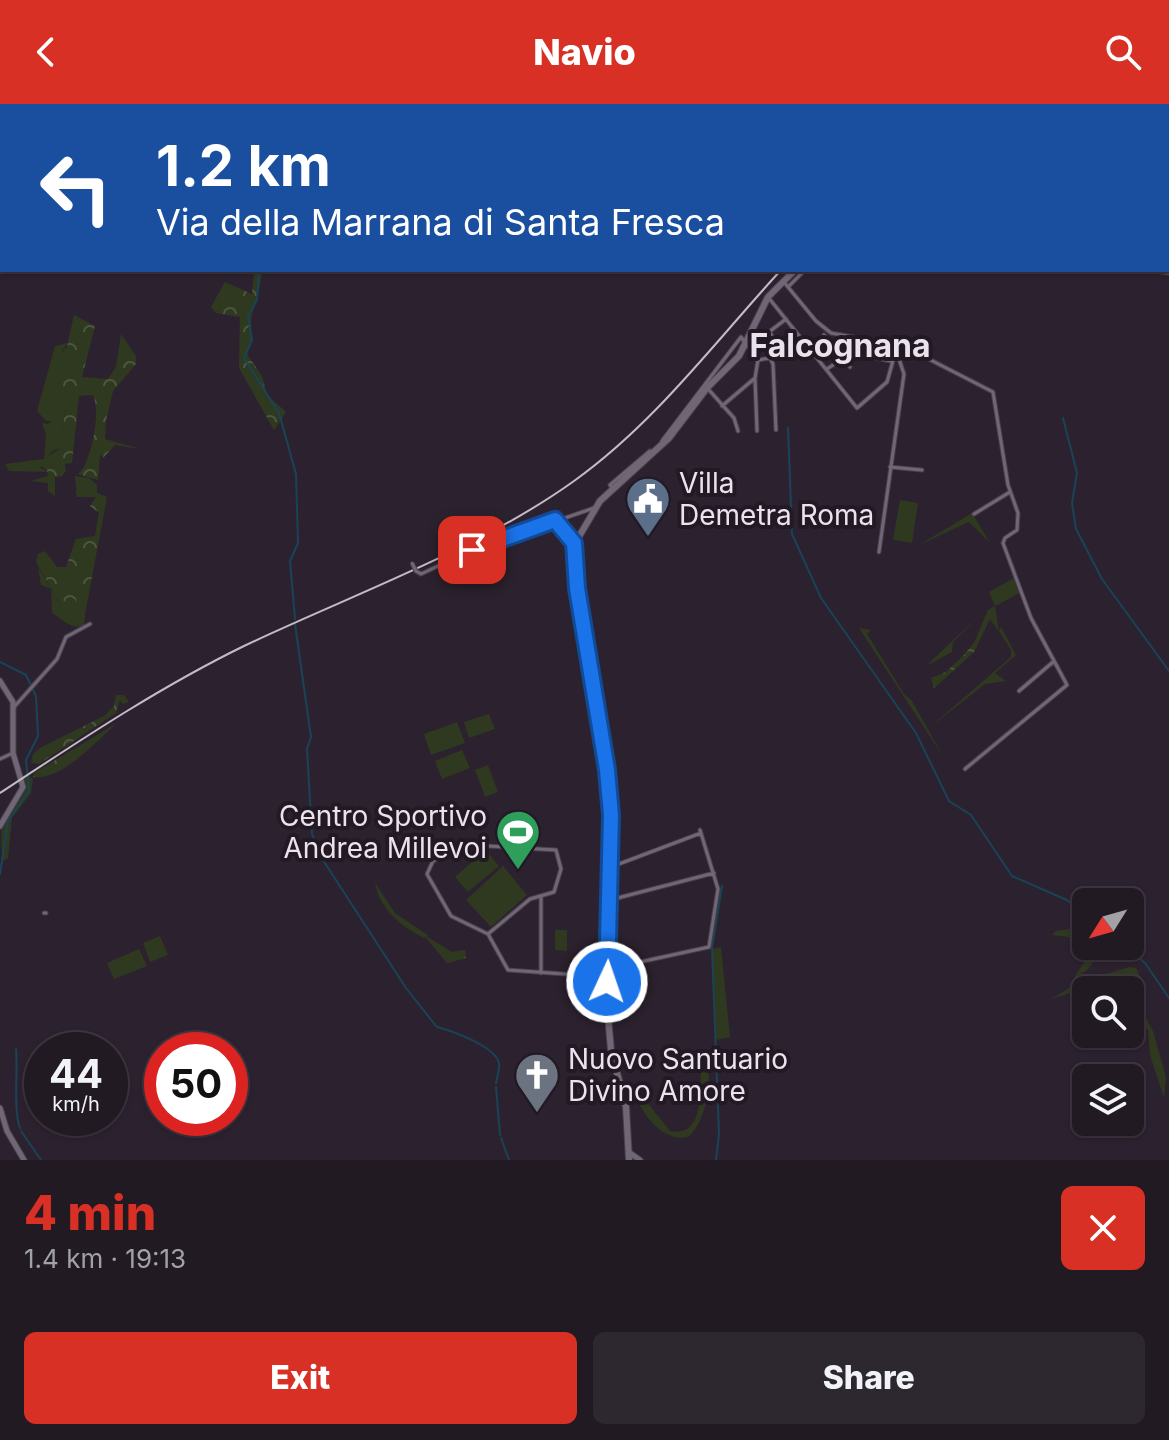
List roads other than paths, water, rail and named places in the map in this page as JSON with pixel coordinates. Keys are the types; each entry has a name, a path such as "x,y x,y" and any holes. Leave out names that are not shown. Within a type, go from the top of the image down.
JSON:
{"main road":[{"path":"630,1156 625,1101 610,1047 607,979 610,900 607,868 610,799 600,713 577,588 574,543 594,508 612,488 675,433 747,342 768,297 786,284 794,272"}],"street":[{"path":"802,272 786,284 826,330 919,354 993,392 1019,526 1003,542 1031,618 1066,688 965,769"},
{"path":"768,297 857,408 887,382 896,350"},
{"path":"758,360 770,358 782,348 769,332 786,318"},
{"path":"824,335 850,367"},
{"path":"747,342 758,360 755,378 757,431"},
{"path":"879,552 904,374 896,350"},
{"path":"827,369 842,357 855,353 891,361"},
{"path":"770,358 775,375 776,430"},
{"path":"722,406 755,378"},
{"path":"709,390 734,418 738,431"},
{"path":"890,467 922,470"},
{"path":"974,514 1010,492"},
{"path":"412,563 421,574 472,550 594,508"},
{"path":"555,520 574,543"},
{"path":"14,707 57,659 66,637 90,624"},
{"path":"1019,691 1054,661"},
{"path":"0,681 9,690 14,707 13,753 23,789 7,809 0,826"},
{"path":"0,759 13,753"},
{"path":"488,934 523,905 541,895 553,893 559,883 561,866 557,851 471,845 433,861 427,868 428,877 450,914 488,934 504,966 513,972 607,979 617,967 708,948 718,894 700,831 607,868"},
{"path":"610,900 714,873"},
{"path":"541,895 541,973"},
{"path":"0,1108 7,1131 24,1160"},
{"path":"630,1156 640,1160"}],"waterway":[{"path":"259,272 257,300 248,316 252,340 244,358 279,413 296,474 298,543 290,561 295,619"},
{"path":"1063,418 1077,473 1072,503 1076,529 1102,579 1169,671"},
{"path":"788,428 792,534 821,598 916,733 949,801 971,815 1012,876 1072,904"},
{"path":"295,624 311,737 307,749 312,834 321,857 406,988 436,1026"},
{"path":"0,662 26,675 36,696 38,736 26,760 29,791 8,821 0,874"},
{"path":"716,1160 719,1134 712,948 722,886"},
{"path":"1141,960 1169,998"},
{"path":"437,1027 472,1040 490,1051 499,1063 496,1083"},
{"path":"16,1049 16,1101 20,1128"},
{"path":"496,1087 500,1135"},
{"path":"21,1131 41,1160"},
{"path":"501,1138 509,1160"}],"railway":[{"path":"0,793 119,716 212,662 456,550 537,506 574,481 631,434 683,381 779,272"}],"place":[{"name":"Villa Demetra Roma","path":"648,538"},
{"name":"Centro Sportivo Andrea Millevoi","path":"518,871"},
{"name":"Nuovo Santuario Divino Amore","path":"537,1114"}],"district":[{"name":"Falcognana","path":"840,346"}]}
